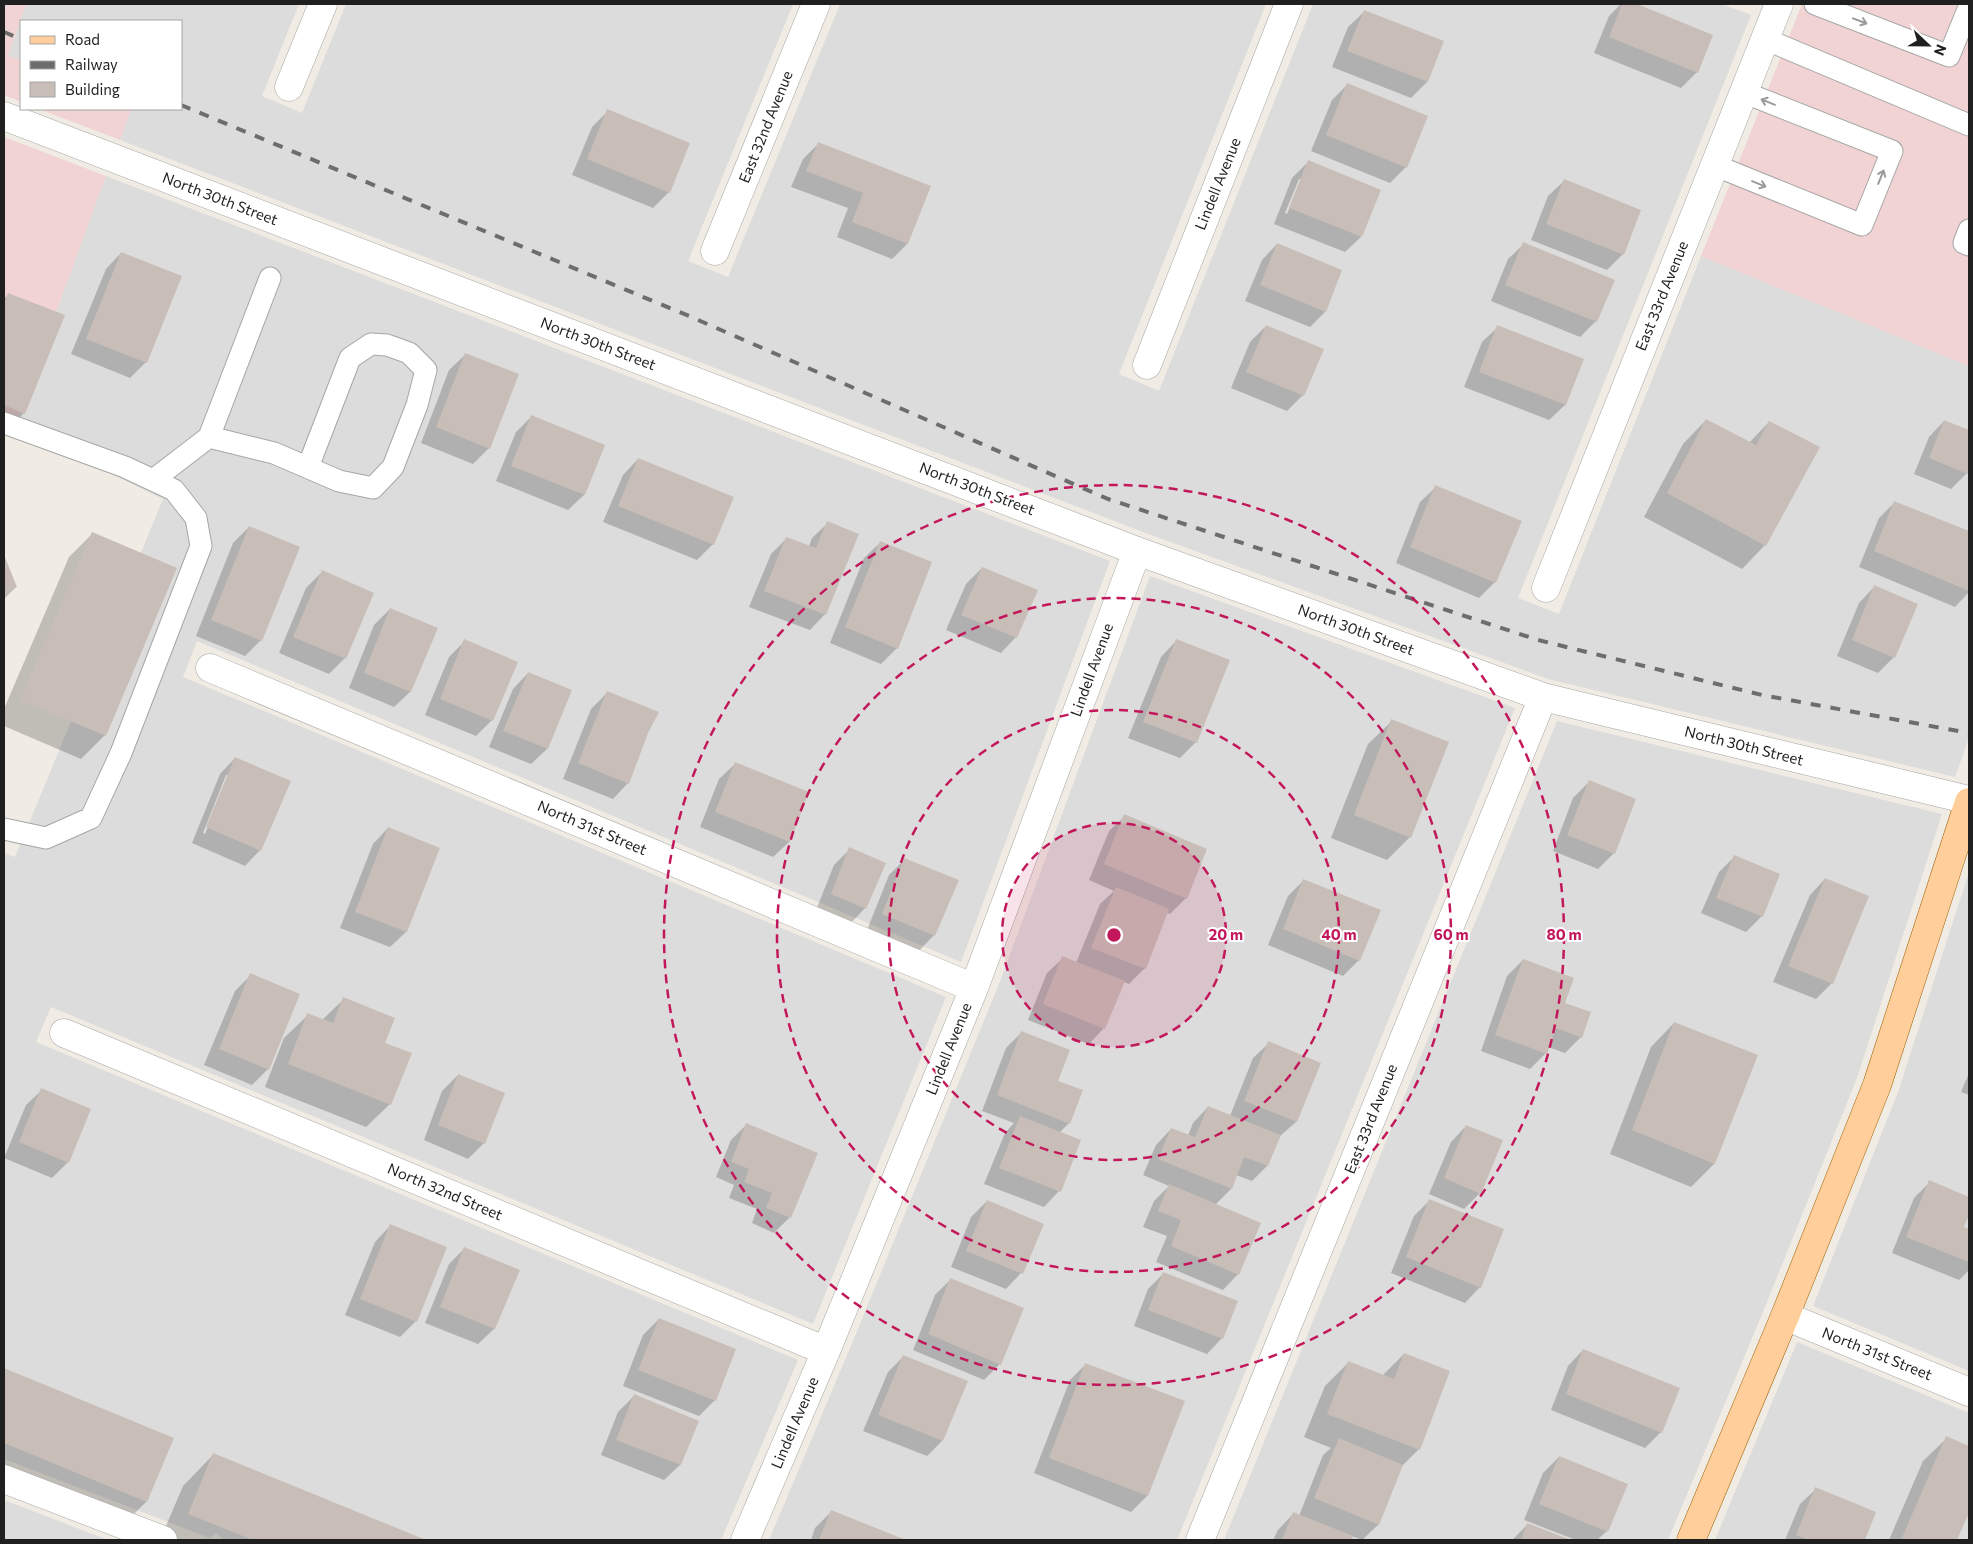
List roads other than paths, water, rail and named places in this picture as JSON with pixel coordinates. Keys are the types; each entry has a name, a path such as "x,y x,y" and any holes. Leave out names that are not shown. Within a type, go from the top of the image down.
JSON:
{"main road":[{"path":"1691,1540 1785,1316 1877,1085 1969,801"}],"street":[{"path":"289,87 323,4"},
{"name":"East 32nd Avenue","path":"716,251 816,4"},
{"name":"Lindell Avenue","path":"1147,365 1289,4"},
{"name":"East 33rd Avenue","path":"1546,588 1778,4"},
{"name":"North 30th Street","path":"4,116 1137,551 1542,697 1969,801"},
{"name":"Lindell Avenue","path":"745,1540 826,1351 974,988 1137,551"},
{"name":"North 31st Street","path":"210,668 974,988"},
{"name":"East 33rd Avenue","path":"1200,1540 1542,697"},
{"name":"North 32nd Street","path":"64,1033 826,1351"},
{"name":"North 31st Street","path":"1785,1316 1969,1392"},
{"path":"4,1479 163,1540"}],"lane":[{"path":"1815,4 1949,56 1969,6"},
{"path":"1765,39 1969,125"},
{"path":"1714,165 1862,225 1892,151 1744,92"},
{"path":"1969,230 1964,243 1969,245"},
{"path":"153,480 210,437 270,278"},
{"path":"210,437 274,453 340,482 373,488 392,466 417,405 426,370 409,353 387,345 371,344 350,358 308,467"},
{"path":"4,423 125,468 174,490 196,518 201,546 121,753 90,818 46,838 4,829"}],"railway":[{"path":"4,32 20,39"},
{"path":"182,105 689,316 1108,499 1538,640 1762,695 1969,733"}]}
